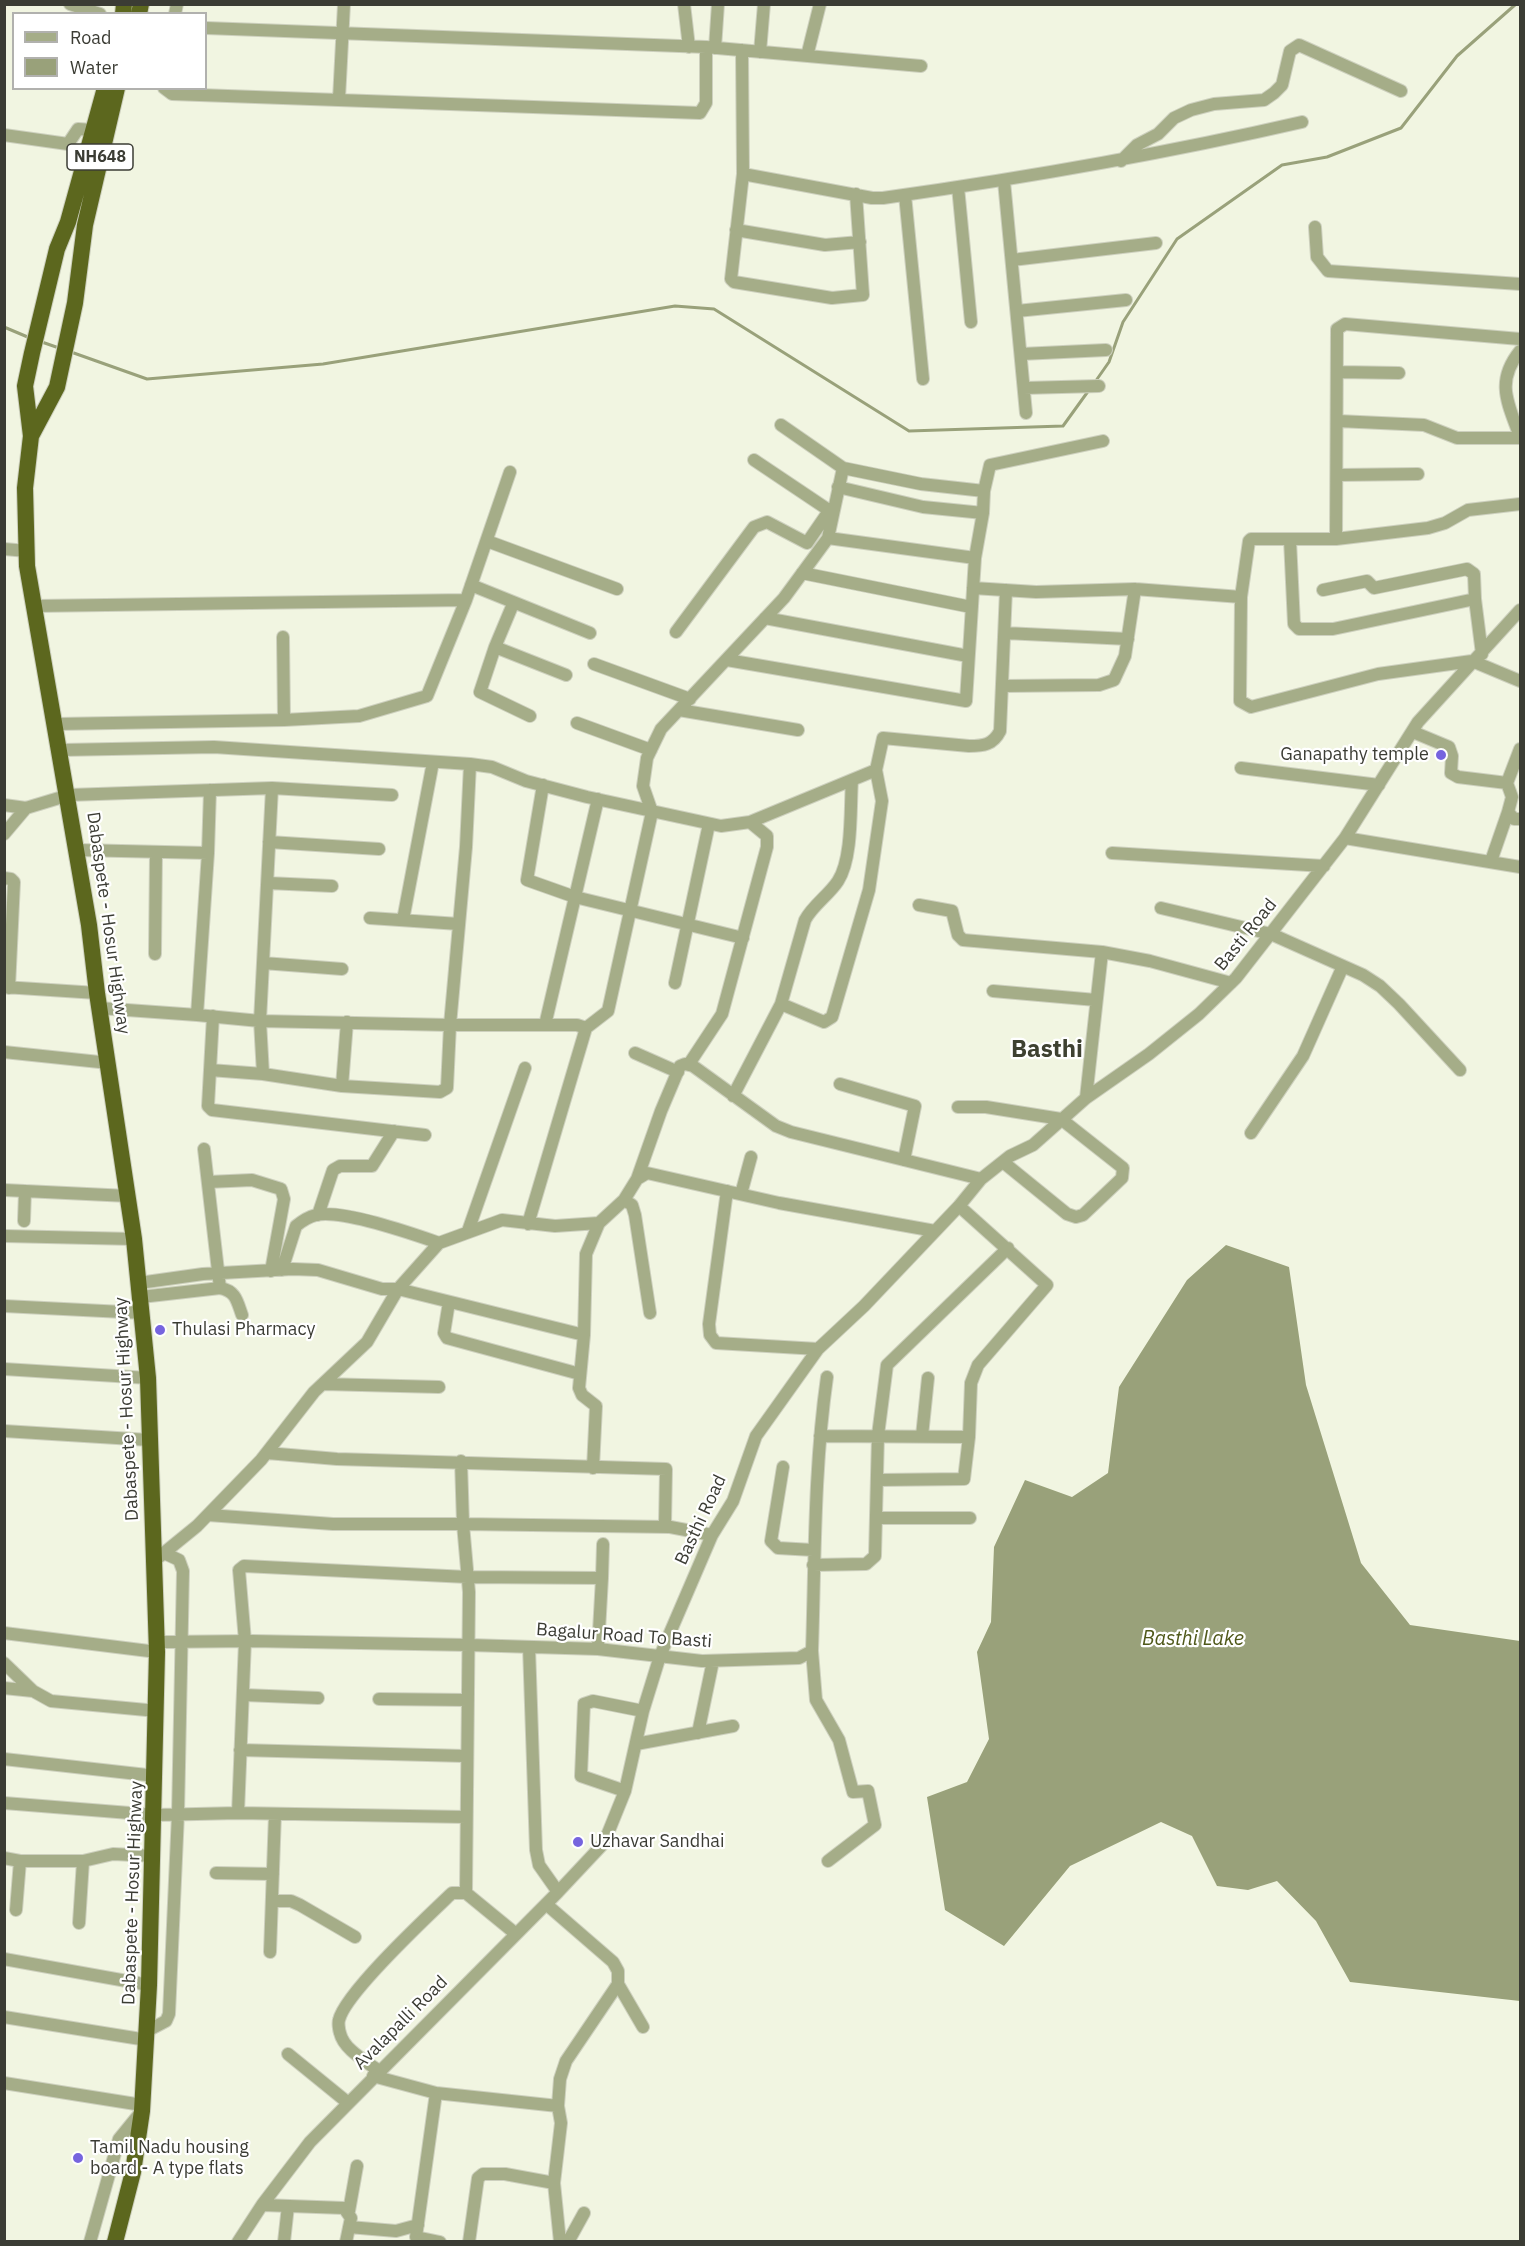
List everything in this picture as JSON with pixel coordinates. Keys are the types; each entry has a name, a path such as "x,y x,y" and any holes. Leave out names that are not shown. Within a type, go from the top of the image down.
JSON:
{"highway":[{"name":"NH648","path":"68,222 104,90"},
{"name":"Dabaspete - Hosur Highway","path":"31,436 57,387 75,303 85,225 117,90"},
{"name":"Dabaspete - Hosur Highway","path":"68,222 57,249 25,386 31,436 24,488 27,551 34,606 78,850 134,1239 148,1378 149,1440 159,1557 156,1776 147,2036 142,2108 133,2172 115,2241"},
{"path":"68,222 85,225"}],"street":[{"path":"70,4 94,12"},
{"path":"339,99 344,4"},
{"path":"684,4 689,47"},
{"path":"167,90 172,94 700,113 706,103 718,4"},
{"path":"760,52 764,4"},
{"path":"807,56 820,4"},
{"path":"207,28 711,47 921,66"},
{"path":"1121,161 1137,145 1158,134 1174,118 1191,110 1215,104 1264,100 1282,85 1290,51 1299,45 1401,91"},
{"path":"742,50 743,174 731,274 734,282 832,298 863,295 856,194"},
{"path":"743,174 872,198 905,195 1121,161 1302,122"},
{"path":"4,135 68,144 78,129 93,130"},
{"path":"1004,181 1026,413"},
{"path":"958,187 971,322"},
{"path":"905,195 922,379"},
{"path":"1315,226 1317,257 1328,271 1521,284"},
{"path":"736,230 825,245 860,242"},
{"path":"1012,260 1156,243"},
{"path":"1017,311 1126,300"},
{"path":"1336,538 1339,372 1337,329 1344,324 1521,339"},
{"path":"1021,354 1106,350"},
{"path":"1338,421 1424,424 1457,438 1521,437 1506,397 1504,385 1511,363 1521,351"},
{"path":"1339,372 1400,373"},
{"path":"1024,388 1099,386"},
{"path":"781,425 843,468 921,484 984,491"},
{"path":"727,660 966,701 975,558 990,465 1103,441"},
{"path":"754,460 831,512"},
{"path":"528,1224 586,1028 609,1011 652,812 643,786 647,758 661,729 765,618 828,538 831,512 843,468"},
{"path":"56,724 284,720 358,716 427,696 466,600 510,472"},
{"path":"1337,475 1418,474"},
{"path":"838,487 923,507 983,513"},
{"path":"1521,504 1474,508 1439,526 1428,528 1336,538 1253,539 1248,541 1241,597 1240,701 1251,707 1378,674 1477,658 1521,681"},
{"path":"676,632 754,527 768,522 807,543 831,512"},
{"path":"828,538 975,558"},
{"path":"1290,540 1294,624 1299,629 1333,629 1475,599"},
{"path":"487,541 617,589"},
{"path":"4,549 27,551"},
{"path":"1323,590 1367,581 1374,588 1467,569 1474,574 1477,658"},
{"path":"802,573 971,607"},
{"path":"471,585 513,604 590,633"},
{"path":"973,588 1135,589 1241,597"},
{"path":"1002,686 1109,683 1120,670 1128,639 1135,589"},
{"path":"781,1004 824,1022 832,1017 869,890 882,801 876,770 883,738 983,746 992,742 1000,731 1006,590"},
{"path":"34,606 466,600"},
{"path":"513,604 480,692 530,716"},
{"name":"Basti Road","path":"935,1232 981,1179 1003,1162 1034,1145 1086,1098 1149,1054 1199,1014 1231,983 1345,838 1418,722 1521,610"},
{"path":"765,618 968,656"},
{"path":"1005,633 1128,639"},
{"path":"283,637 284,720"},
{"path":"495,647 566,675"},
{"path":"594,664 690,699"},
{"path":"680,710 798,730"},
{"path":"577,723 651,750"},
{"path":"1413,732 1449,747 1452,756 1451,773 1458,777 1507,783"},
{"path":"61,750 214,747 470,764 492,767 526,781 597,799 721,826 750,822 876,770"},
{"path":"1491,861 1512,797 1507,783 1521,749"},
{"path":"403,920 433,762"},
{"path":"210,1070 263,1074 342,1086 444,1090 447,1088 470,764"},
{"path":"1241,768 1379,785"},
{"path":"733,1096 781,1004 805,920 810,911 839,879 846,859 852,780"},
{"path":"543,785 527,880 575,897 743,938"},
{"path":"263,1074 260,1021 272,788"},
{"path":"4,805 26,808 69,795 272,788 392,795"},
{"path":"197,1015 210,790"},
{"path":"545,1025 597,799"},
{"path":"4,834 26,808"},
{"path":"1508,812 1514,819 1521,819"},
{"path":"593,1468 596,1406 579,1392 584,1335 586,1254 599,1222 624,1200 637,1179 680,1066 689,1064 722,1014 768,841 766,836 750,822"},
{"path":"675,983 709,824"},
{"path":"1345,838 1521,867"},
{"path":"269,842 379,849"},
{"path":"78,850 208,853"},
{"path":"155,954 156,852"},
{"path":"1112,853 1324,866"},
{"path":"4,878 14,882 8,925 7,987 197,1015 260,1021 576,1025 586,1028"},
{"path":"268,883 332,886"},
{"path":"919,905 952,911 958,935 963,940 1102,952 1150,961 1231,983"},
{"path":"1161,908 1271,934 1343,966 1380,986 1460,1070"},
{"path":"370,918 459,924"},
{"path":"1086,1098 1102,952"},
{"path":"263,963 342,969"},
{"path":"1251,1133 1304,1056 1343,966"},
{"path":"993,991 1096,1000"},
{"path":"213,1016 208,1106 212,1110 425,1135"},
{"path":"342,1086 347,1022"},
{"path":"4,1052 109,1063"},
{"path":"635,1053 678,1072"},
{"path":"689,1064 776,1126 791,1132 981,1179"},
{"path":"468,1231 525,1068"},
{"path":"840,1084 915,1106 904,1161"},
{"path":"958,1107 986,1107 1061,1119 1123,1168 1122,1178 1083,1215 1076,1217 1067,1214 1003,1162"},
{"path":"318,1215 329,1174 340,1166 372,1166 394,1131"},
{"path":"204,1149 220,1288"},
{"path":"741,1194 751,1157"},
{"path":"637,1179 647,1173 935,1232"},
{"path":"208,1182 252,1180 280,1189 284,1199 276,1270"},
{"path":"4,1190 128,1196"},
{"path":"24,1221 25,1191"},
{"path":"728,1191 709,1324 710,1335 716,1343 818,1349"},
{"path":"624,1200 632,1205 635,1215 650,1313"},
{"path":"877,1480 964,1479 969,1437 971,1383 978,1365 1047,1285 959,1206"},
{"path":"276,1270 296,1226 318,1215 332,1215 402,1230 439,1243"},
{"path":"159,1557 208,1515 267,1453 323,1384 367,1342 398,1289 439,1243 502,1220 555,1227 599,1222"},
{"name":"Basthi Road","path":"604,1843 625,1791 643,1711 660,1656 712,1535 734,1501 756,1436 818,1349 844,1327 935,1232"},
{"path":"4,1236 134,1239"},
{"path":"813,1565 866,1564 875,1556 878,1436 890,1360 1008,1248"},
{"path":"141,1298 218,1274 318,1270 382,1289 398,1289 584,1335"},
{"path":"4,1306 141,1298 220,1288 230,1290 236,1297 242,1315"},
{"path":"449,1302 444,1333 447,1338 580,1374"},
{"path":"4,1369 148,1378"},
{"path":"827,1377 820,1436 813,1550 812,1651 816,1700 839,1740 852,1792 868,1791 875,1825 828,1861"},
{"path":"922,1436 928,1378"},
{"path":"323,1384 439,1387"},
{"path":"4,1431 149,1440"},
{"path":"820,1436 969,1437"},
{"path":"267,1453 337,1459 666,1469 665,1526 670,1527"},
{"path":"461,1461 469,1645 465,1756 466,1893"},
{"path":"783,1467 771,1541 778,1548 813,1550"},
{"path":"208,1515 333,1524 670,1527 712,1535"},
{"path":"876,1518 970,1518"},
{"path":"598,1649 603,1544"},
{"path":"4,2017 147,2036 166,2021 169,2014 178,1814 183,1571 179,1560 159,1557"},
{"path":"238,1813 245,1641 239,1570 244,1566 467,1577 602,1578"},
{"name":"Bagalur Road To Basti","path":"4,1633 157,1648 183,1642 245,1641 469,1645 598,1649 713,1661 799,1658 812,1651"},
{"path":"529,1647 536,1850 539,1864 558,1892"},
{"path":"698,1732 713,1661"},
{"path":"4,1663 33,1691 51,1701 157,1711"},
{"path":"4,1688 33,1691"},
{"path":"244,1695 318,1698"},
{"path":"379,1699 468,1700"},
{"path":"625,1791 581,1776 584,1704 593,1701 643,1711"},
{"path":"636,1744 733,1726"},
{"path":"240,1750 465,1756"},
{"path":"4,1759 156,1776"},
{"path":"4,1803 155,1815 238,1813 466,1817"},
{"path":"270,1952 275,1814"},
{"name":"Avalapalli Road","path":"238,2241 261,2205 310,2142 604,1843"},
{"path":"4,1858 20,1861 83,1862 113,1854 153,1856"},
{"path":"16,1911 20,1861"},
{"path":"79,1923 83,1862"},
{"path":"216,1873 273,1874"},
{"path":"516,1934 466,1893 452,1893 390,1954 349,2002 339,2020 340,2033 344,2044 376,2074 436,2093 558,2106"},
{"path":"272,1901 291,1901 356,1937"},
{"path":"546,1904 613,1962 618,1971 618,1984 643,2027"},
{"path":"4,1959 149,1985"},
{"path":"560,2241 554,2183 561,2123 558,2106 560,2079 566,2061 618,1984"},
{"path":"288,2054 347,2102"},
{"path":"4,2082 142,2108 119,2139 90,2241"},
{"path":"436,2093 416,2237 440,2241"},
{"path":"346,2241 357,2166"},
{"path":"469,2241 478,2178 483,2174 505,2174 554,2183"},
{"path":"261,2205 344,2208 349,2211"},
{"path":"284,2241 288,2206"},
{"path":"568,2241 584,2213"},
{"path":"349,2227 396,2231 418,2225"}],"water":[{"name":"Basthi Lake","path":"1226,1245 1289,1267 1306,1385 1361,1563 1410,1625 1520,1641 1520,2001 1350,1982 1316,1921 1277,1881 1248,1890 1217,1886 1192,1836 1161,1822 1070,1866 1004,1946 945,1910 927,1797 967,1782 989,1739 977,1652 991,1622 994,1547 1025,1480 1072,1497 1108,1473 1119,1387 1187,1280"}],"waterway":[{"path":"1095,382 1109,362 1123,322 1177,239 1282,165 1327,157 1401,128 1457,56 1516,4"},
{"path":"71,352 147,379 323,364 675,306 714,309 909,431 1063,426 1089,390"},
{"path":"4,327 30,338"},
{"path":"39,341 59,348"}],"place":[{"name":"Ganapathy temple","path":"1441,755"},
{"name":"Thulasi Pharmacy","path":"160,1330"},
{"name":"Uzhavar Sandhai","path":"578,1842"},
{"name":"Tamil Nadu housing board - A type flats","path":"78,2158"}],"district":[{"name":"Basthi","path":"1047,1050"}]}
